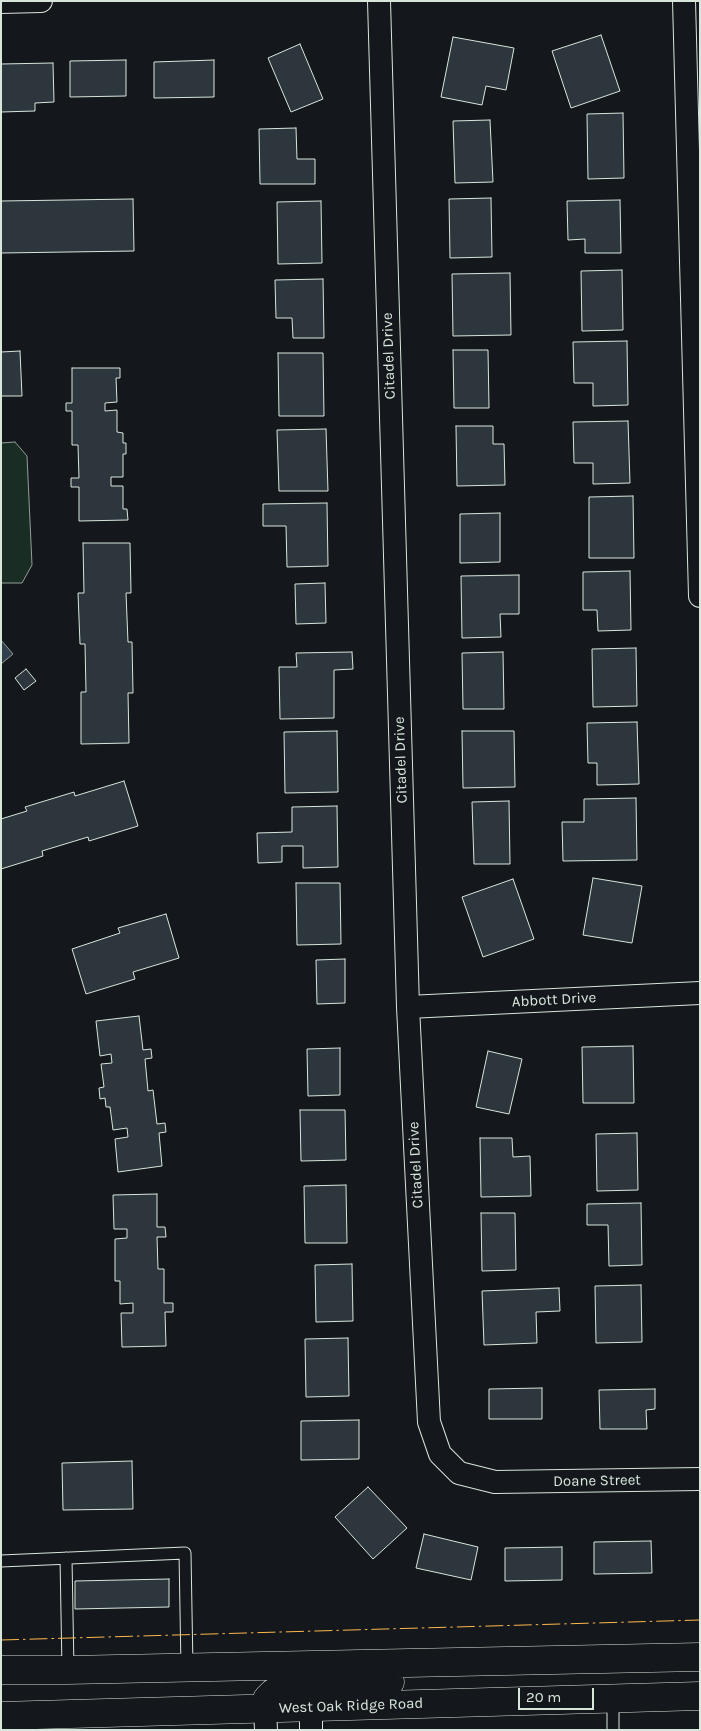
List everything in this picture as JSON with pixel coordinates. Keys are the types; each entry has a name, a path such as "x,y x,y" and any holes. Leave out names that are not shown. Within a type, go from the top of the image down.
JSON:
{"street":[{"path":"1,2 40,1"},
{"name":"Citadel Drive","path":"378,1 408,1008 429,1422 440,1454 460,1473 495,1482"},
{"path":"684,1 700,596"},
{"name":"Abbott Drive","path":"408,1008 700,993"},
{"name":"Doane Street","path":"495,1482 700,1480"},
{"path":"1,1670 700,1657"},
{"path":"266,1719 267,1699 283,1687 459,1679 500,1661"},
{"path":"498,1702 549,1678 700,1675"},
{"name":"West Oak Ridge Road","path":"1,1716 311,1719 498,1702 700,1696"}],"lane":[{"path":"1,1561 184,1553 187,1668"},
{"path":"66,1558 68,1670"},
{"path":"613,1698 613,1730"}],"green space":[{"path":"15,442 27,456 32,565 22,583 1,583 1,443"}],"water":[{"path":"1,640 13,654 1,664"}],"building":[{"path":"601,35 620,91 571,108 552,51"},
{"path":"453,37 514,48 506,90 486,86 482,105 441,97"},
{"path":"300,44 323,99 291,112 268,58"},
{"path":"126,60 126,96 70,97 70,61"},
{"path":"214,60 214,97 154,98 154,62"},
{"path":"53,63 54,102 35,103 35,111 1,112 1,64"},
{"path":"623,113 624,178 588,179 587,114"},
{"path":"490,120 493,182 455,183 453,121"},
{"path":"296,128 297,159 315,159 315,184 260,184 259,129"},
{"path":"491,198 492,257 450,258 449,199"},
{"path":"133,199 134,251 1,253 1,201"},
{"path":"620,200 621,253 585,253 585,239 568,240 567,201"},
{"path":"321,201 322,263 278,264 277,202"},
{"path":"622,270 623,330 582,331 581,271"},
{"path":"510,273 511,335 453,336 452,274"},
{"path":"323,279 324,338 293,338 292,318 276,318 275,280"},
{"path":"627,341 628,405 593,406 593,383 574,383 573,342"},
{"path":"453,350 488,350 489,408 454,408"},
{"path":"20,351 22,396 1,396 1,352"},
{"path":"278,353 323,353 324,416 279,416"},
{"path":"72,368 120,368 120,378 116,378 117,402 105,403 105,411 117,410 117,432 123,433 123,443 126,443 126,454 123,454 123,477 111,477 111,486 123,486 123,509 127,509 128,520 79,521 79,487 71,487 71,478 79,478 78,445 72,445 72,411 66,411 66,403 72,403"},
{"path":"628,421 630,483 593,484 593,463 574,463 573,422"},
{"path":"456,426 493,426 493,444 504,444 505,485 457,486"},
{"path":"326,429 328,491 279,491 277,430"},
{"path":"633,496 634,558 589,558 589,497"},
{"path":"327,503 328,566 287,567 286,526 263,526 263,504"},
{"path":"500,513 500,562 460,563 460,514"},
{"path":"83,543 130,543 131,593 126,593 128,642 132,642 133,693 128,693 129,743 81,744 81,692 86,692 85,644 80,644 78,593 84,593"},
{"path":"630,571 631,630 598,631 597,610 583,610 583,572"},
{"path":"519,575 519,614 500,614 501,637 462,638 461,576"},
{"path":"325,583 326,623 296,624 295,584"},
{"path":"636,648 637,706 593,707 592,649"},
{"path":"352,652 353,669 334,670 334,718 280,719 279,667 297,667 296,653"},
{"path":"503,652 504,709 463,709 462,653"},
{"path":"26,669 36,681 24,690 15,678"},
{"path":"637,722 639,784 597,785 597,763 588,763 587,723"},
{"path":"337,731 338,792 285,793 284,732"},
{"path":"462,731 514,731 515,787 463,788"},
{"path":"124,781 138,826 89,841 88,837 42,851 43,856 1,869 1,819 27,811 25,807 74,792 75,796"},
{"path":"636,798 637,860 563,861 562,822 584,822 584,799"},
{"path":"509,801 510,864 474,864 472,802"},
{"path":"337,806 338,867 303,868 303,846 282,846 282,862 258,863 257,833 292,832 292,807"},
{"path":"593,878 642,886 632,943 583,935"},
{"path":"513,879 534,939 483,957 462,897"},
{"path":"296,883 340,883 341,944 297,945"},
{"path":"166,914 179,958 133,972 135,979 86,994 72,949 120,933 118,928"},
{"path":"345,959 345,1003 317,1004 316,960"},
{"path":"139,1016 143,1050 151,1049 152,1058 145,1059 148,1091 153,1090 157,1124 165,1123 166,1132 159,1133 162,1166 118,1172 115,1139 128,1137 127,1128 113,1130 110,1107 106,1107 105,1098 100,1099 99,1088 104,1087 101,1064 112,1063 111,1054 100,1056 96,1021"},
{"path":"633,1046 634,1103 583,1103 582,1047"},
{"path":"340,1048 340,1095 308,1096 307,1049"},
{"path":"488,1051 522,1059 509,1114 476,1107"},
{"path":"300,1110 345,1110 346,1160 301,1161"},
{"path":"637,1133 638,1190 597,1191 596,1134"},
{"path":"480,1138 512,1138 513,1157 530,1156 531,1196 481,1197"},
{"path":"346,1185 347,1243 305,1243 304,1186"},
{"path":"157,1194 157,1227 165,1227 166,1237 157,1237 158,1269 164,1269 164,1303 173,1303 173,1312 165,1312 166,1346 122,1347 121,1313 133,1313 133,1303 120,1304 120,1281 115,1281 115,1239 127,1238 127,1229 114,1229 113,1195"},
{"path":"641,1203 642,1265 609,1266 608,1225 587,1225 587,1204"},
{"path":"481,1213 515,1213 516,1270 482,1271"},
{"path":"352,1264 353,1321 316,1322 315,1265"},
{"path":"641,1285 642,1342 596,1343 595,1286"},
{"path":"559,1288 560,1311 536,1312 537,1343 484,1345 482,1291"},
{"path":"348,1338 349,1396 306,1397 305,1339"},
{"path":"542,1388 542,1419 489,1419 489,1389"},
{"path":"655,1389 655,1409 646,1410 647,1429 600,1429 599,1390"},
{"path":"359,1420 359,1459 301,1460 301,1421"},
{"path":"132,1461 133,1509 63,1510 62,1463"},
{"path":"368,1487 407,1528 373,1559 335,1517"},
{"path":"424,1534 478,1547 471,1580 416,1568"},
{"path":"651,1541 652,1573 594,1574 594,1542"},
{"path":"562,1547 562,1580 505,1581 505,1548"},
{"path":"169,1579 169,1607 75,1609 75,1581"}],"power":[{"path":"1,1640 700,1620"}]}
